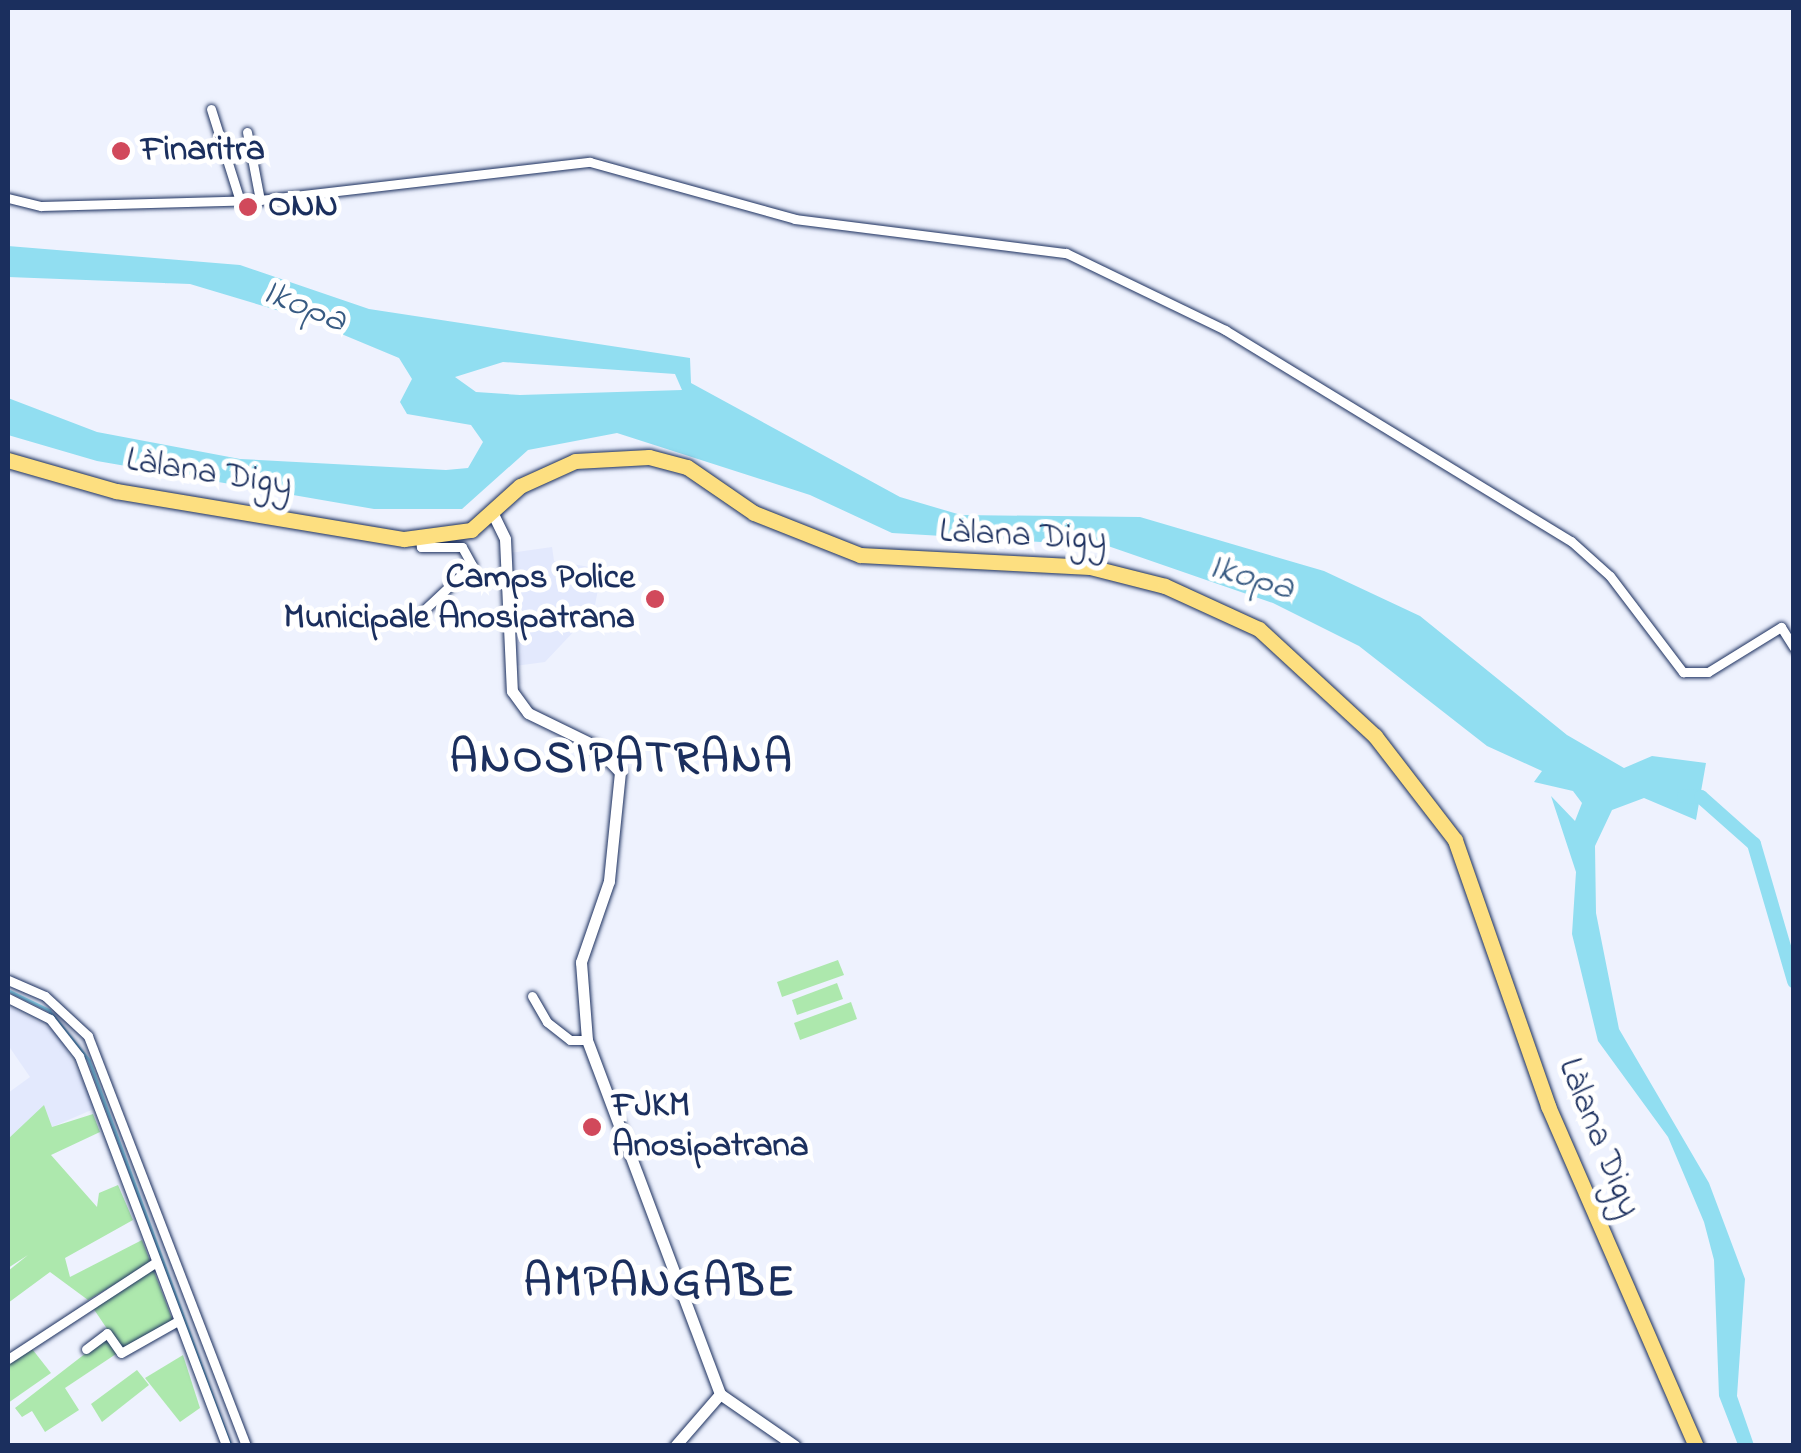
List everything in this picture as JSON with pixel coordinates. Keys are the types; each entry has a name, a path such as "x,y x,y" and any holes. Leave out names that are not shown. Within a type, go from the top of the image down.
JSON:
{"main road":[{"name":"Làlana Digy","path":"8,460 116,491 420,539 494,516 520,486 557,467 616,455 659,459 704,476 788,530 860,555 1126,574 1216,606 1296,657 1434,803 1455,840 1548,1106 1696,1446"}],"street":[{"path":"211,109 240,201"},
{"path":"247,132 260,200"},
{"path":"8,198 41,206 260,200 590,162 795,219 1066,253 1225,330 1571,542 1610,576 1683,672 1708,672 1782,627 1794,648"},
{"path":"494,516 505,538 512,692 528,714 594,745 620,772 609,881 581,962 587,1040 720,1394 795,1446"},
{"path":"420,539 421,547 462,547 472,565 426,609"},
{"path":"8,980 45,996 88,1036 246,1446"},
{"path":"532,996 547,1022 570,1040 587,1040"},
{"path":"8,998 50,1019 78,1056 226,1446"},
{"path":"8,1360 156,1262"},
{"path":"86,1350 107,1333 121,1353 178,1321"},
{"path":"676,1446 720,1394"}],"shaded area":[{"path":"552,547 554,561 602,569 594,610 545,662 515,666 510,553"},
{"path":"8,1006 58,1033 96,1108 52,1127 36,1117 8,1139 8,1093 30,1077 8,1045"}],"green space":[{"path":"838,960 844,975 782,997 777,982"},
{"path":"837,983 843,999 797,1015 792,1000"},
{"path":"851,1002 857,1019 800,1040 794,1023"},
{"path":"44,1105 52,1127 93,1114 100,1132 51,1155 97,1207 99,1193 118,1185 133,1220 65,1258 70,1277 142,1240 173,1321 122,1351 91,1305 122,1280 88,1300 50,1272 8,1303 8,1271 28,1255 8,1268 8,1139"},
{"path":"108,1336 119,1352 65,1388 79,1410 45,1432 32,1411 22,1417 15,1408"},
{"path":"29,1345 51,1373 8,1403 8,1359"},
{"path":"183,1355 200,1408 180,1422 145,1378"},
{"path":"137,1370 149,1385 102,1422 91,1404"}],"water":[{"path":"8,246 240,265 369,309 690,358 691,383 900,497 961,515 1140,517 1324,571 1420,616 1567,735 1624,768 1652,756 1706,763 1696,820 1644,798 1612,810 1595,846 1596,913 1619,1029 1709,1183 1745,1279 1737,1396 1754,1445 1738,1445 1719,1396 1714,1260 1704,1222 1668,1137 1598,1041 1572,934 1576,872 1551,796 1575,821 1582,803 1573,791 1534,782 1542,771 1487,746 1359,646 1273,603 1108,546 892,533 810,495 617,433 528,450 462,509 374,509 97,461 8,435 8,398 97,432 240,459 446,470 468,468 483,442 471,425 407,414 400,402 412,379 399,358 303,318 190,284 8,277","holes":["503,362 675,374 682,390 520,395 476,392 455,377"]}],"waterway":[{"name":"Ikopa","path":"1684,796 1701,797 1754,844 1794,981"},
{"path":"8,990 49,1010 89,1060 231,1446"}],"place":[{"name":"Finaritra","path":"121,151"},
{"name":"ONN","path":"248,207"},
{"name":"Camps Police Municipale Anosipatrana","path":"655,599"},
{"name":"FJKM Anosipatrana","path":"592,1127"}],"district":[{"name":"ANOSIPATRANA","path":"622,761"},
{"name":"AMPANGABE","path":"660,1285"}]}
